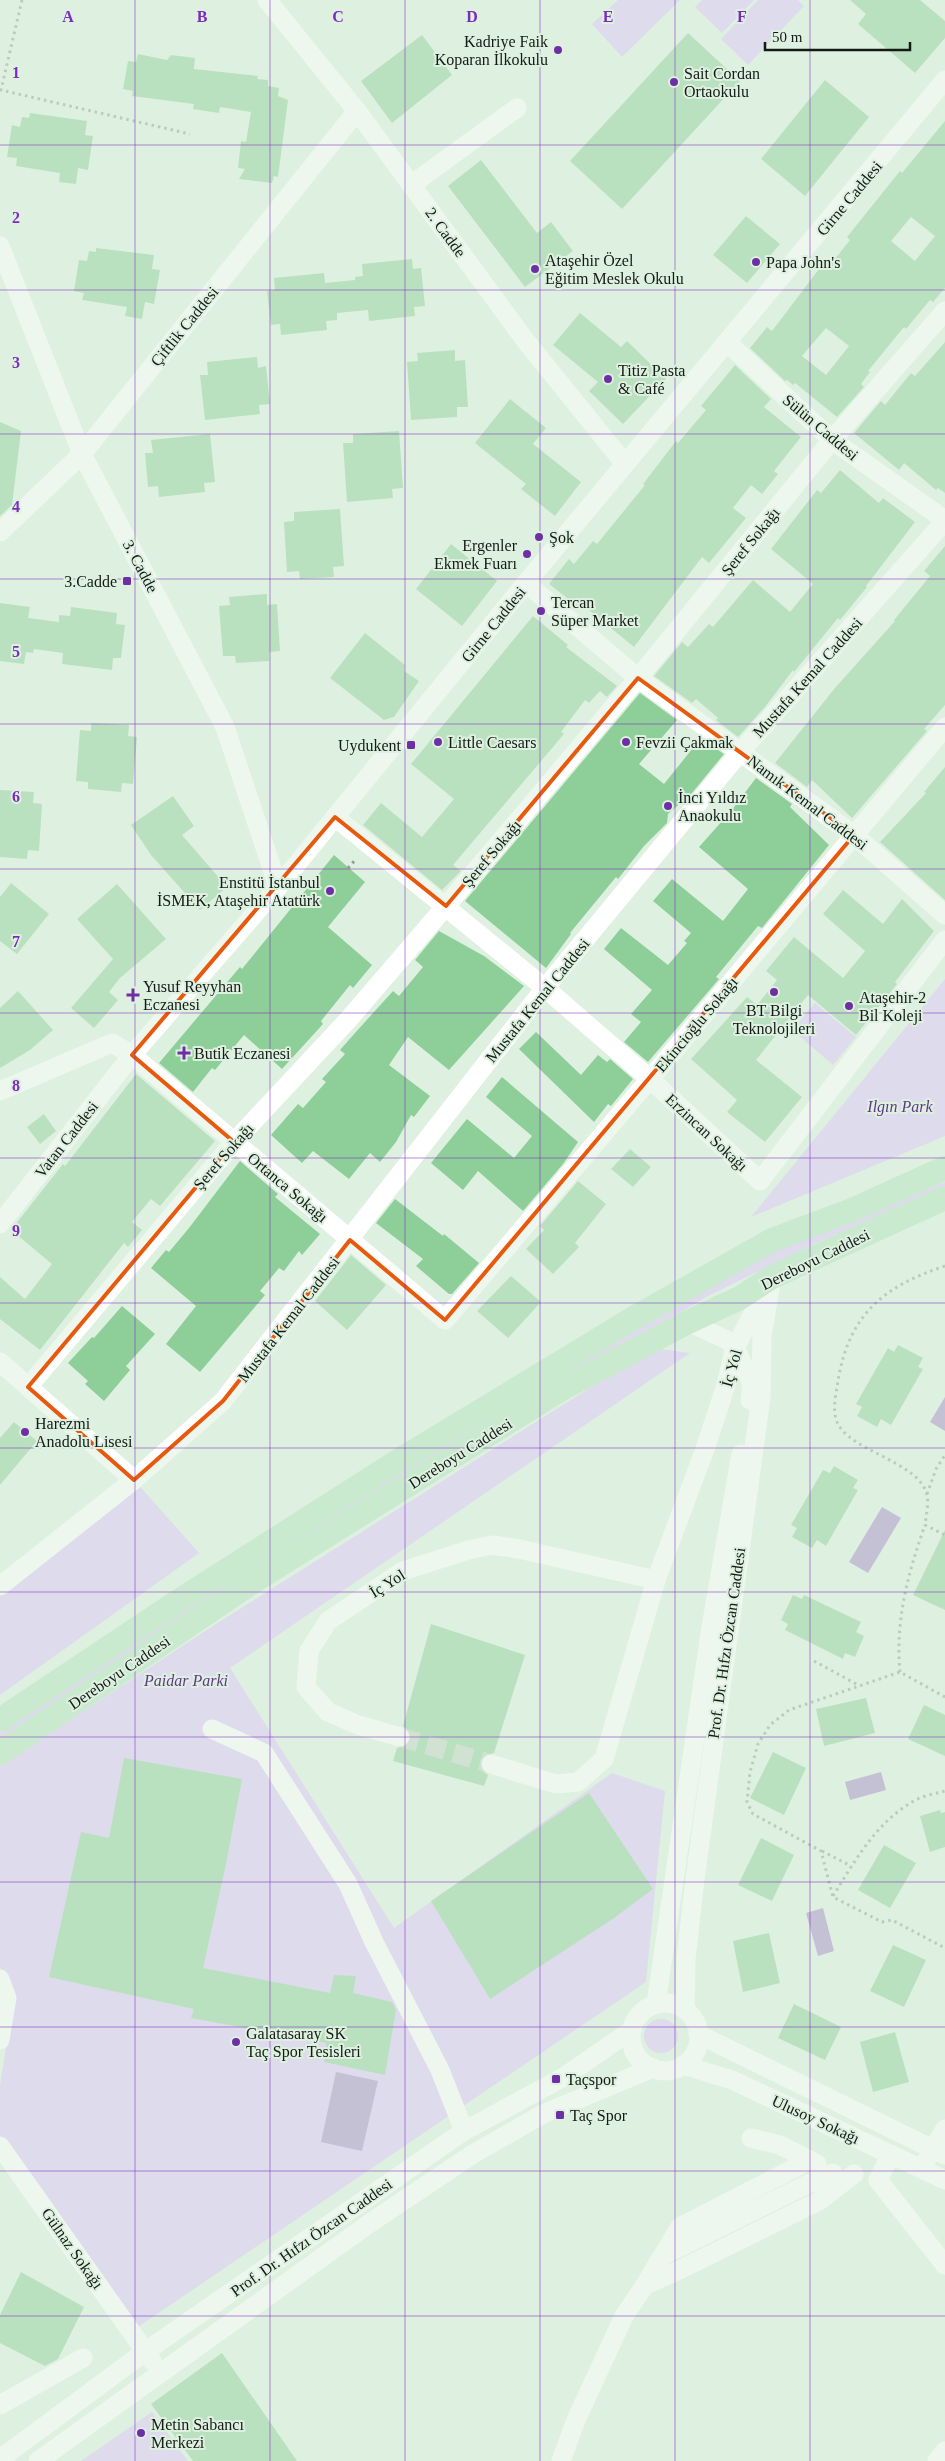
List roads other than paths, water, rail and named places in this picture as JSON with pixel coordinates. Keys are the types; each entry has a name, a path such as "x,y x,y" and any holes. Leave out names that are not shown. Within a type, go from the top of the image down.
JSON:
{"main road":[{"name":"Dereboyu Caddesi","path":"0,1720 177,1602 360,1485 632,1318 772,1240 852,1210 945,1168"},
{"name":"Dereboyu Caddesi","path":"0,1753 262,1576 560,1390 688,1322 738,1299 772,1278 945,1198"}],"street":[{"name":"2. Cadde","path":"267,0 357,111 525,340 626,464"},
{"name":"Girne Caddesi","path":"132,1055 278,887 526,583 728,343 945,80"},
{"path":"411,185 517,108"},
{"name":"Çiftlik Caddesi","path":"0,532 82,454 357,111"},
{"name":"3. Cadde","path":"0,246 82,454 225,727 278,887"},
{"name":"Şeref Sokağı","path":"28,1387 234,1142 348,1020 446,906 638,678 832,440 945,311"},
{"name":"Sülün Caddesi","path":"728,343 832,440 945,521"},
{"name":"Mustafa Kemal Caddesi","path":"0,1586 134,1480 223,1401 545,988 741,751 945,521"},
{"name":"Namık Kemal Caddesi","path":"526,583 638,678 741,751 854,835 945,915"},
{"name":"Ekincioğlu Sokağı","path":"444,1320 650,1079 945,727"},
{"name":"Erzincan Sokağı","path":"335,817 545,988 650,1079 760,1181 945,940"},
{"path":"0,1091 112,1043 132,1055"},
{"name":"Ortanca Sokağı","path":"132,1055 444,1320"},
{"name":"Vatan Caddesi","path":"0,1224 132,1055"},
{"name":"İç Yol","path":"491,1764 556,1784 578,1782 604,1759 656,1580 705,1449 725,1388 735,1348 772,1278"},
{"name":"Prof. Dr. Hıfzı Özcan Caddesi","path":"685,2010 686,1958 695,1879 761,1397 762,1336 772,1278"},
{"path":"688,1322 729,1341 735,1348"},
{"name":"Prof. Dr. Hıfzı Özcan Caddesi","path":"0,2460 146,2351 464,2131 562,2078 632,2030 639,2015 656,2004 711,1627 752,1383 735,1348"},
{"path":"0,1362 134,1480"},
{"name":"İç Yol","path":"400,1736 358,1725 328,1712 306,1687 309,1651 328,1622 403,1571 468,1550 492,1545 519,1548 656,1580"},
{"path":"212,1729 264,1753 348,1884 374,1942 440,2070 464,2131"},
{"path":"0,1979 7,1998 0,2040"},
{"path":"656,2004 671,2004 685,2010 692,2017 698,2034 696,2049 683,2065"},
{"path":"632,2030 632,2046 637,2056 653,2068"},
{"name":"Ulusoy Sokağı","path":"698,2034 939,2152"},
{"name":"Prof. Dr. Hıfzı Özcan Caddesi","path":"38,2461 370,2223 473,2154 543,2114 653,2068 671,2071 683,2065"},
{"name":"Ulusoy Sokağı","path":"683,2065 732,2080 945,2180"},
{"path":"922,2168 939,2152 945,2129"},
{"path":"751,2138 780,2145 833,2174"},
{"name":"Gülnaz Sokağı","path":"0,2146 146,2351 159,2373"},
{"path":"878,2180 891,2154"},
{"path":"562,2461 576,2420 620,2325 680,2227 810,2160"},
{"path":"662,2256 808,2184 833,2174 854,2174 878,2180 945,2265"},
{"path":"645,2284 673,2273 818,2201 854,2174"},
{"path":"0,2405 83,2358"},
{"path":"937,2461 945,2451"}],"tunnel":[{"path":"400,1737 491,1764"}],"place":[{"name":"Kadriye Faik Koparan İlkokulu","path":"558,50"},
{"name":"Sait Cordan Ortaokulu","path":"674,82"},
{"name":"Papa John's","path":"756,262"},
{"name":"Ataşehir Özel Eğitim Meslek Okulu","path":"535,269"},
{"name":"Titiz Pasta & Café","path":"608,379"},
{"name":"Şok","path":"539,537"},
{"name":"Ergenler Ekmek Fuarı","path":"527,554"},
{"name":"3.Cadde","path":"127,581"},
{"name":"Tercan Süper Market","path":"541,611"},
{"name":"Little Caesars","path":"438,742"},
{"name":"Fevzii Çakmak","path":"626,742"},
{"name":"Uydukent","path":"411,745"},
{"name":"İnci Yıldız Anaokulu","path":"668,806"},
{"name":"Enstitü İstanbul İSMEK, Ataşehir Atatürk","path":"330,891"},
{"name":"BT Bilgi Teknolojileri","path":"774,992"},
{"name":"Yusuf Reyyhan Eczanesi","path":"133,995"},
{"name":"Ataşehir-2 Bil Koleji","path":"849,1006"},
{"name":"Butik Eczanesi","path":"184,1053"},
{"name":"Harezmi Anadolu Lisesi","path":"25,1432"},
{"name":"Galatasaray SK Taç Spor Tesisleri","path":"236,2042"},
{"name":"Taçspor","path":"556,2079"},
{"name":"Taç Spor","path":"560,2115"},
{"name":"Metin Sabancı Merkezi","path":"141,2433"}],"park label":[{"name":"Ilgın Park","path":"900,1106"},
{"name":"Paidar Parki","path":"186,1680"}]}
